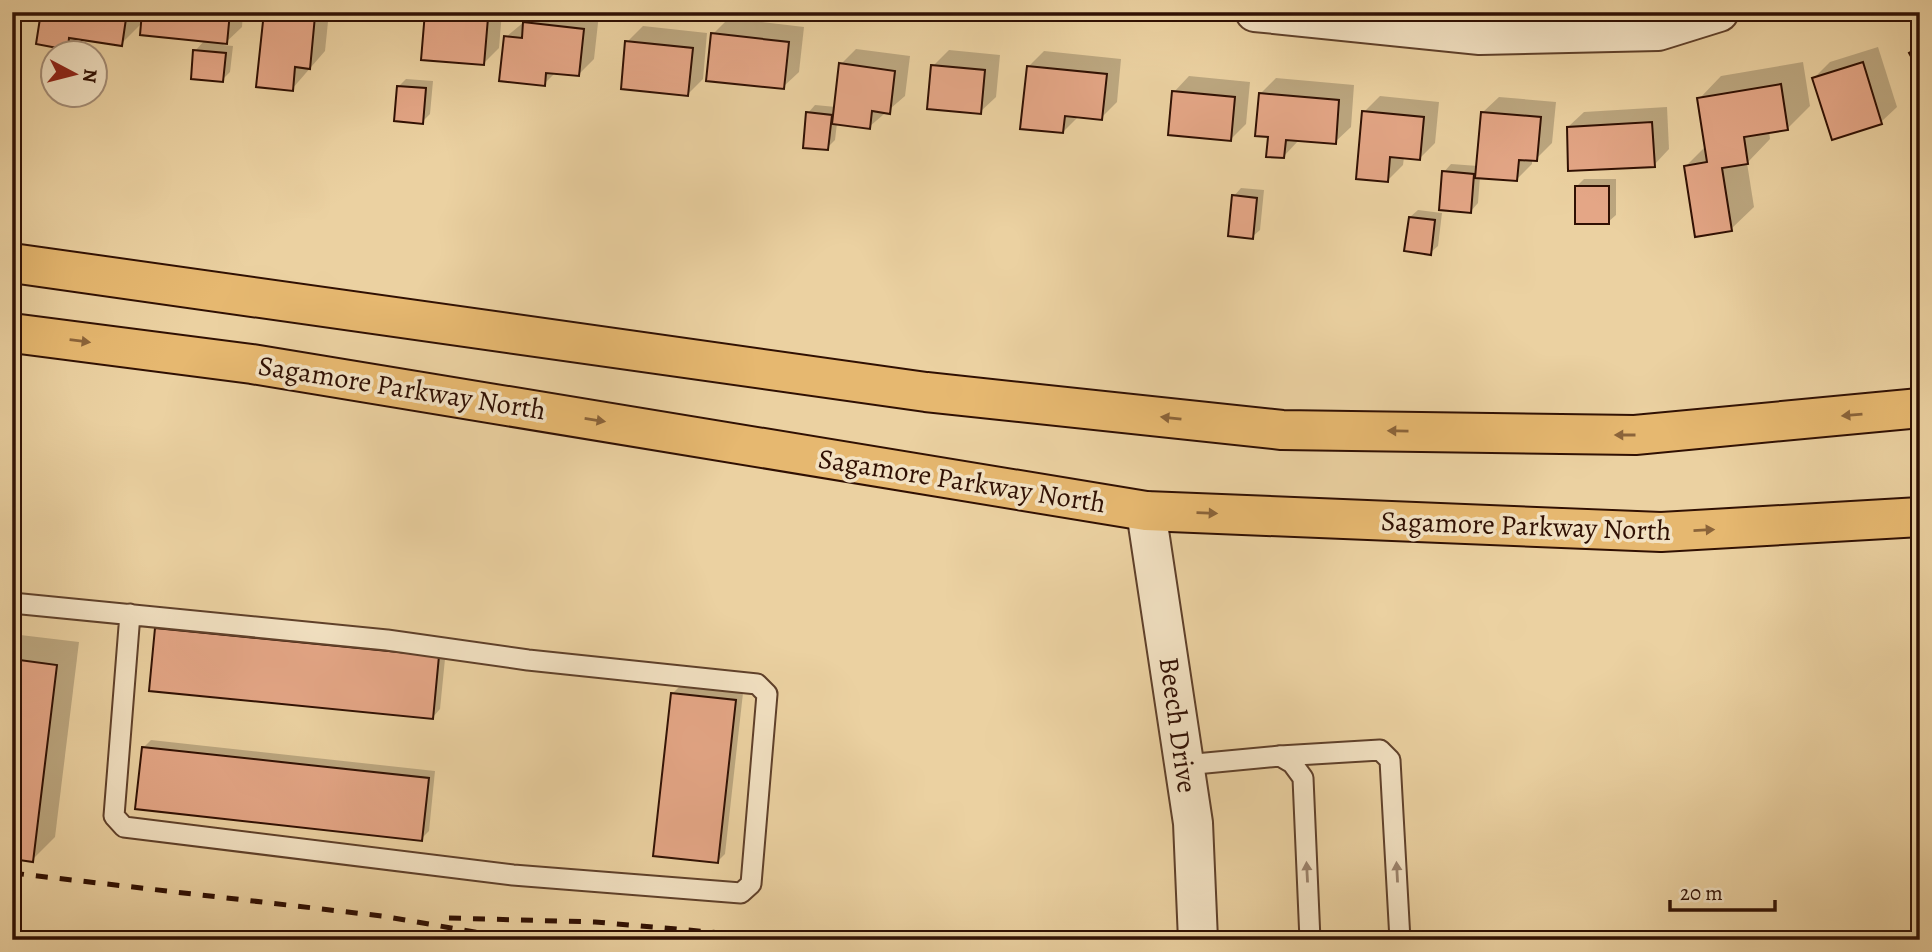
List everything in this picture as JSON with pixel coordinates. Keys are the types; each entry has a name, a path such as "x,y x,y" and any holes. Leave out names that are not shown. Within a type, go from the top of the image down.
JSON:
{"main road":[{"path":"12,263 926,391 1282,430 1635,435 1920,408"},
{"name":"Sagamore Parkway North","path":"12,333 252,364 1146,511 1661,533 1920,517"}],"street":[{"path":"1255,12 1479,35 1657,31 1719,12"},
{"name":"Beech Drive","path":"1146,511 1193,823 1198,940"}],"lane":[{"path":"12,603 130,614 387,640 528,660 757,684 766,694 751,884 741,893 513,875 124,827 114,816 130,614"},
{"path":"1185,765 1380,750 1390,760 1400,940"},
{"path":"1280,756 1293,763 1303,778 1310,940"}],"building":[{"path":"41,12 127,12 122,46 108,44 108,38 38,38 36,44"},
{"path":"142,12 230,12 227,44 140,35"},
{"path":"264,12 315,16 310,69 295,67 293,91 256,87"},
{"path":"425,12 488,18 484,65 421,60"},
{"path":"523,22 584,29 579,76 546,73 545,86 499,81 504,36 522,38"},
{"path":"711,33 789,42 784,89 706,81"},
{"path":"625,41 693,48 688,96 621,89"},
{"path":"1920,47 1920,73 1909,53"},
{"path":"193,50 226,53 223,82 191,79"},
{"path":"1863,62 1882,124 1832,140 1812,78"},
{"path":"839,63 895,71 890,114 872,111 870,129 832,124"},
{"path":"931,65 985,70 981,114 927,109"},
{"path":"1027,66 1107,74 1102,120 1065,116 1063,133 1020,129"},
{"path":"1781,84 1788,130 1744,137 1748,164 1722,168 1732,231 1695,237 1684,166 1707,162 1697,98"},
{"path":"397,86 426,88 423,124 394,121"},
{"path":"1172,91 1235,97 1231,141 1168,135"},
{"path":"1259,93 1339,100 1336,144 1286,140 1284,158 1266,157 1268,137 1255,136"},
{"path":"1362,111 1424,117 1420,160 1390,157 1388,182 1356,179"},
{"path":"806,112 832,115 828,150 803,148"},
{"path":"1481,112 1541,117 1537,161 1519,160 1517,181 1475,178"},
{"path":"1652,122 1655,167 1568,171 1567,127"},
{"path":"1442,171 1474,174 1471,213 1439,210"},
{"path":"1575,186 1609,186 1609,224 1575,224"},
{"path":"1232,195 1257,198 1253,239 1228,236"},
{"path":"1409,217 1435,220 1431,255 1404,251"},
{"path":"155,628 439,656 433,719 149,691"},
{"path":"12,659 57,665 33,862 12,859"},
{"path":"671,693 736,700 718,863 653,856"},
{"path":"142,747 429,778 422,841 135,809"}],"railway":[{"path":"12,873 382,916 521,940"},
{"path":"449,918 595,922 803,940"}]}
